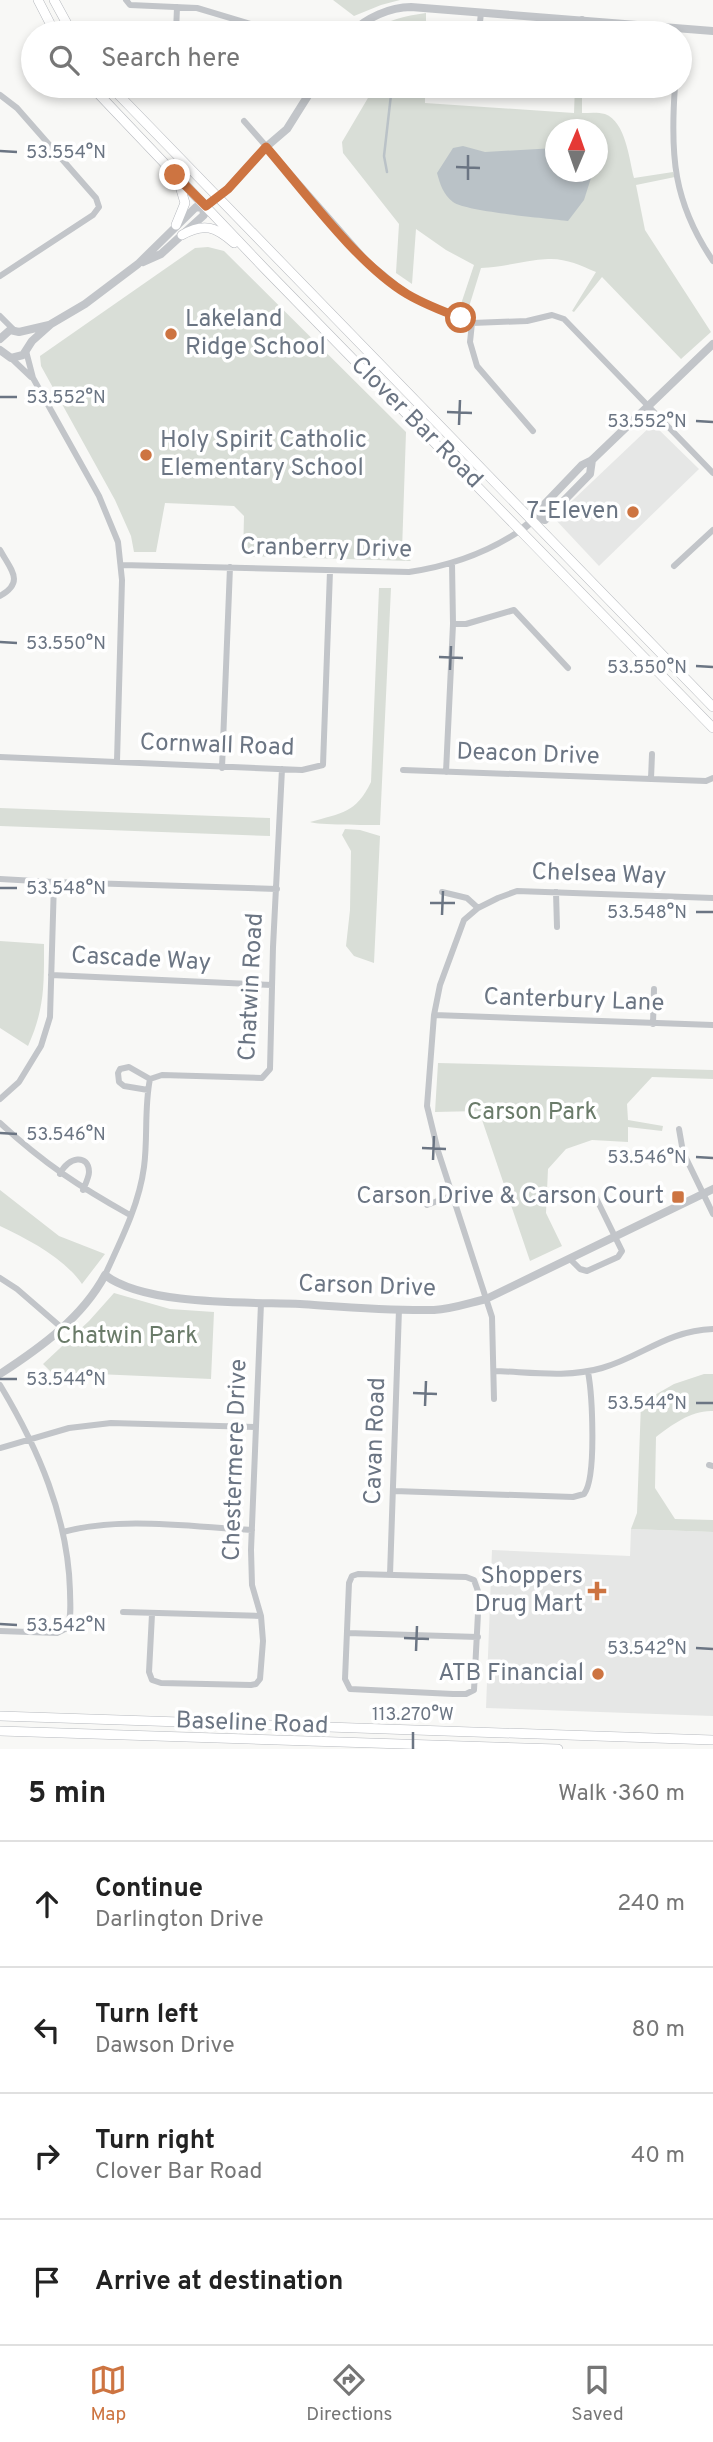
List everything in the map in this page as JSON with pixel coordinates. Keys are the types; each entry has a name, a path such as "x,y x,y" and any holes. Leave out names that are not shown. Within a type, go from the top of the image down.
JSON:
{"main road":[{"path":"38,0 49,21"},
{"path":"54,0 65,21"},
{"name":"Clover Bar Road","path":"102,98 204,207 713,728"},
{"name":"Clover Bar Road","path":"122,98 534,520 713,708"},
{"path":"175,175 184,193 185,203 176,225"},
{"path":"182,235 201,227 218,230 265,269"},
{"name":"Baseline Road","path":"0,1716 713,1740"},
{"name":"Baseline Road","path":"0,1731 558,1749"}],"street":[{"path":"126,0 131,5 197,8 241,21"},
{"path":"366,21 402,7 598,21"},
{"path":"176,21 177,8"},
{"path":"480,21 481,12"},
{"path":"692,31 713,31"},
{"path":"0,95 17,108 96,198 99,207 93,215 0,276"},
{"path":"4,355 20,357 32,341 51,324 85,304 138,264 196,208 204,207 228,189 266,147 287,129 306,98"},
{"path":"674,98 672,138 681,197 696,232 713,261"},
{"path":"244,121 340,232 375,268 406,293 427,305 472,323 527,321 557,315 567,322 713,473"},
{"path":"138,264 161,254 204,215 204,207"},
{"path":"0,316 25,337 33,378 109,518 118,542 121,565 117,761"},
{"path":"472,323 470,342 477,366 533,431"},
{"path":"0,336 8,331 51,324"},
{"path":"521,530 534,520 545,520 590,474 592,460 713,344"},
{"path":"4,355 33,378"},
{"name":"Cranberry Drive","path":"121,565 409,572 440,568 474,556 521,530"},
{"path":"674,566 713,530"},
{"path":"0,550 14,579 14,585 0,596"},
{"path":"446,772 453,624 452,563"},
{"path":"222,768 230,567"},
{"name":"Cornwall Road","path":"0,757 302,770 323,765 330,570"},
{"path":"453,624 466,624 514,610 568,668"},
{"path":"651,779 652,754"},
{"name":"Chatwin Road","path":"150,1079 162,1075 262,1078 270,1069 282,769"},
{"name":"Deacon Drive","path":"403,770 706,781 713,778"},
{"path":"0,879 277,889"},
{"path":"0,1099 19,1082 41,1046 50,1017 54,882"},
{"name":"Chelsea Way","path":"494,1399 492,1317 438,1152 427,1107 434,1015 440,985 464,920 478,908 517,891 713,898"},
{"path":"443,892 467,898 478,908"},
{"path":"556,892 557,927"},
{"name":"Cascade Way","path":"51,975 272,985"},
{"path":"653,1024 654,989"},
{"name":"Canterbury Lane","path":"434,1015 713,1025"},
{"path":"0,1374 36,1351 62,1328 87,1303 105,1275 130,1215 144,1166 150,1079 129,1067 120,1069 119,1083 148,1090"},
{"path":"0,1124 60,1174 83,1190 130,1215"},
{"path":"678,1129 684,1152 713,1214"},
{"path":"60,1174 66,1163 74,1159 82,1160 89,1172 83,1190"},
{"name":"Carson Drive","path":"105,1275 114,1282 164,1296 399,1309 448,1308 486,1298 713,1189"},
{"path":"426,1205 453,1195"},
{"path":"570,1259 584,1271 590,1271 621,1254 622,1248 596,1198"},
{"path":"0,1278 17,1289 62,1328"},
{"name":"Chestermere Drive","path":"152,1614 149,1672 152,1680 161,1683 239,1685 256,1684 260,1679 263,1641 261,1616 252,1585 252,1530 261,1303"},
{"name":"Cavan Road","path":"390,1574 399,1309"},
{"path":"494,1371 588,1372 612,1365 676,1334 713,1329"},
{"path":"394,1491 573,1497 584,1494 589,1487 590,1468 592,1400 588,1372"},
{"path":"0,1385 30,1438 51,1487 63,1532 69,1577 70,1616 67,1628 57,1633 0,1631"},
{"path":"0,1448 69,1428 111,1423 256,1426"},
{"path":"63,1532 79,1527 110,1524 252,1530"},
{"path":"390,1574 466,1577 474,1580 480,1594 474,1690 466,1694 440,1694 350,1689 345,1679 347,1633 349,1583 352,1576 390,1574"},
{"path":"123,1612 261,1616"},
{"path":"347,1633 478,1637"}],"shaded area":[{"path":"463,146 485,152 545,149 545,182 590,182 584,200 568,221 461,206 444,192 437,173 453,148"},
{"path":"653,424 699,469 599,566 554,518"},
{"path":"631,1529 713,1532 713,1716 486,1708 492,1550 630,1556"}],"green space":[{"path":"333,0 400,0 354,16"},
{"path":"426,13 426,21 391,21 396,19"},
{"path":"368,98 425,98 425,103 574,113 575,98 582,98 582,113 605,114 618,125 634,178 673,172 675,177 636,185 645,230 711,332 681,359 602,277 574,312 572,311 596,272 572,262 554,259 481,268 468,310 460,307 474,265 416,229 412,284 396,273 399,224 343,153 342,142"},
{"path":"208,247 224,251 406,432 402,551 411,561 243,556 244,516 234,506 165,503 156,552 134,552 131,536 115,500 41,366 40,356 195,248"},
{"path":"379,588 391,588 380,825 310,822 339,814 354,806 371,782"},
{"path":"0,808 270,818 270,836 0,826"},
{"path":"345,829 380,836 374,963 354,956 346,946 350,910 351,851 342,835"},
{"path":"0,941 44,944 41,1008 28,1046 0,1028"},
{"name":"Carson Park","path":"438,1063 713,1070 713,1079 652,1077 627,1104 628,1120 663,1126 662,1131 628,1127 628,1142 592,1140 566,1149 548,1169 546,1213 562,1246 530,1261 479,1111 435,1112"},
{"path":"0,1190 59,1236 105,1254 82,1284 55,1257 0,1226"},
{"name":"Chatwin Park","path":"114,1293 170,1309 214,1312 211,1379 51,1372 43,1364 89,1321"},
{"path":"704,1374 713,1374 713,1411 690,1416 656,1437 655,1488 675,1519 713,1520 713,1532 631,1529 637,1513 641,1403 674,1384"}],"waterway":[{"path":"387,172 384,156 391,98"}],"place":[{"name":"Lakeland Ridge School","path":"171,334"},
{"name":"Holy Spirit Catholic Elementary School","path":"146,455"},
{"name":"7-Eleven","path":"633,512"},
{"name":"Carson Drive & Carson Court","path":"678,1197"},
{"name":"Shoppers Drug Mart","path":"597,1591"},
{"name":"ATB Financial","path":"598,1674"}],"route":[{"path":"175,175 206,206 228,189 266,147 367,261 399,289 427,305 461,318"}]}
